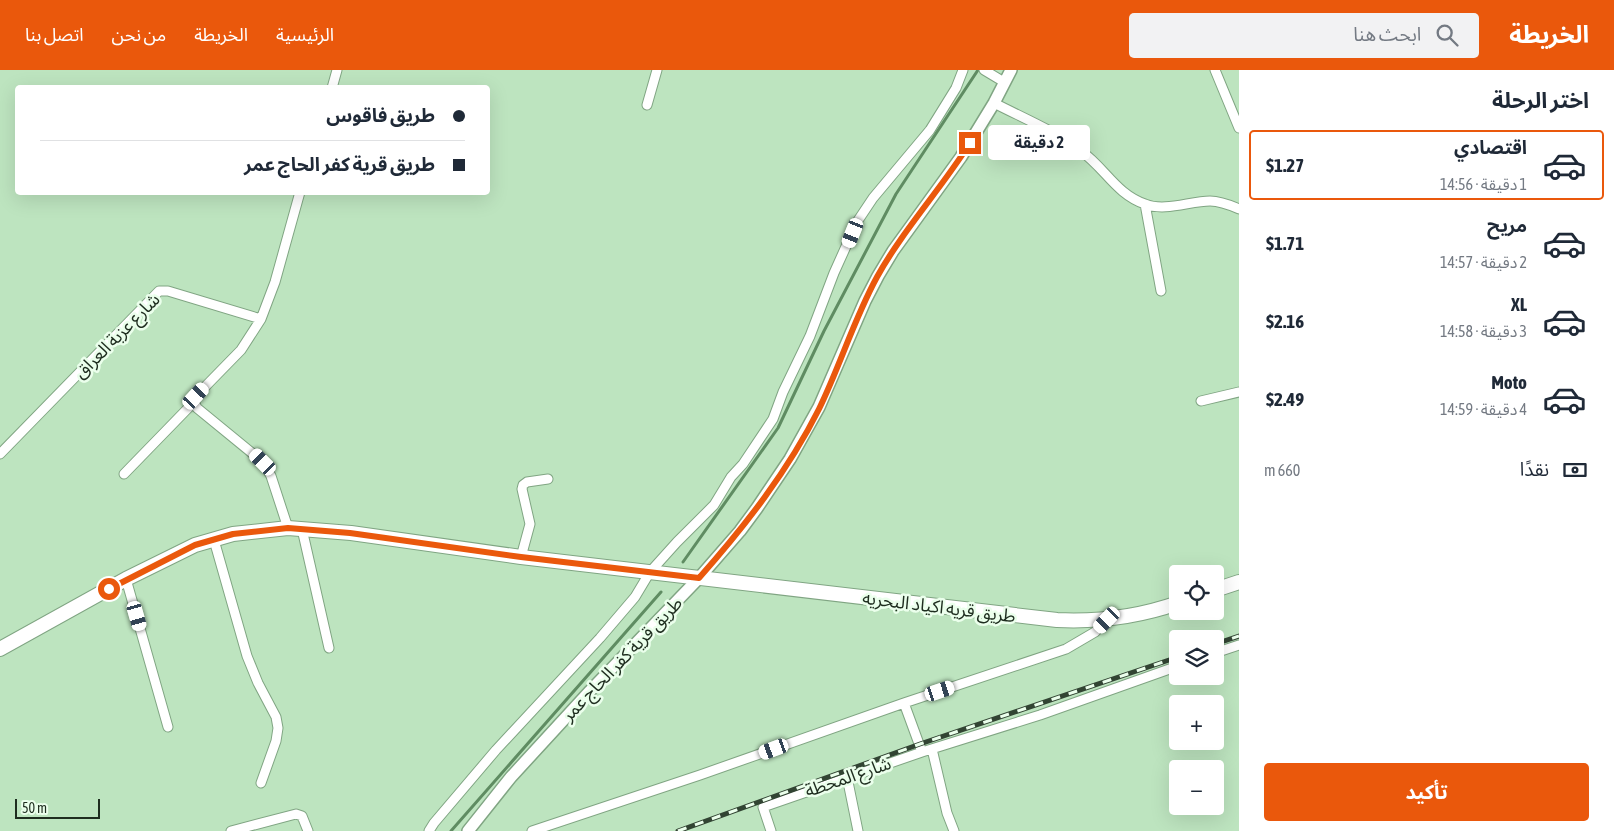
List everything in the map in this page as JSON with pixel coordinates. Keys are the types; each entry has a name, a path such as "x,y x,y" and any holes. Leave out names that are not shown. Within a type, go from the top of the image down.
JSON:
{"main road":[{"name":"طريق قريه اكياد البحريه","path":"0,649 126,579 195,545 253,531 295,529 350,533 521,557 1033,618 1082,621 1107,620 1135,616 1169,606"},
{"path":"1224,587 1239,582"}],"street":[{"path":"333,85 337,70"},
{"path":"647,105 656,70"},
{"name":"طريق قرية كفر الحاج عمر","path":"429,831 496,750 600,638 635,597 650,572 714,505 726,484 743,464 766,431 810,336 834,273 857,222 873,198 930,130 956,88 963,70"},
{"path":"984,70 1000,79"},
{"name":"طريق قرية كفر الحاج عمر","path":"468,831 511,777 590,690 699,578 740,532 790,460 819,407 865,301 878,276 911,226 961,157 994,103 1000,79 1011,70"},
{"path":"1215,70 1239,128"},
{"path":"994,103 1066,140 1084,153 1122,191 1145,204 1163,206 1210,201 1239,208"},
{"path":"124,474 194,402 196,396 241,350 261,319 275,282 299,195"},
{"path":"1145,204 1161,292"},
{"name":"شارع عزبة العراق","path":"0,454 159,292 168,291 261,319"},
{"path":"1201,401 1239,392"},
{"path":"194,402 197,408 263,462 271,476 295,529 329,648"},
{"path":"521,557 530,524 522,489 523,485 527,482 548,479"},
{"path":"214,540 247,656 258,683 276,717 278,728 276,741 261,783"},
{"path":"126,579 168,727"},
{"path":"532,831 1066,649 1081,642 1107,620"},
{"path":"1224,650 1239,645"},
{"name":"شارع المحطة","path":"771,831 763,807 922,752 1040,715 1169,669"},
{"path":"904,703 922,752"},
{"path":"932,749 947,813 954,831"},
{"path":"847,777 858,831"},
{"path":"231,831 296,814 302,816 308,831"}],"waterway":[{"path":"683,562 778,428 824,331 896,194 978,70"},
{"path":"451,831 661,592"}],"railway":[{"path":"1224,641 1239,636"},
{"path":"678,831 920,744 1169,660"}],"route":[{"path":"109,589 195,545 233,534 288,528 326,530 521,557 699,578 740,532 790,460 819,407 865,301 878,276 893,251 970,143"}]}
